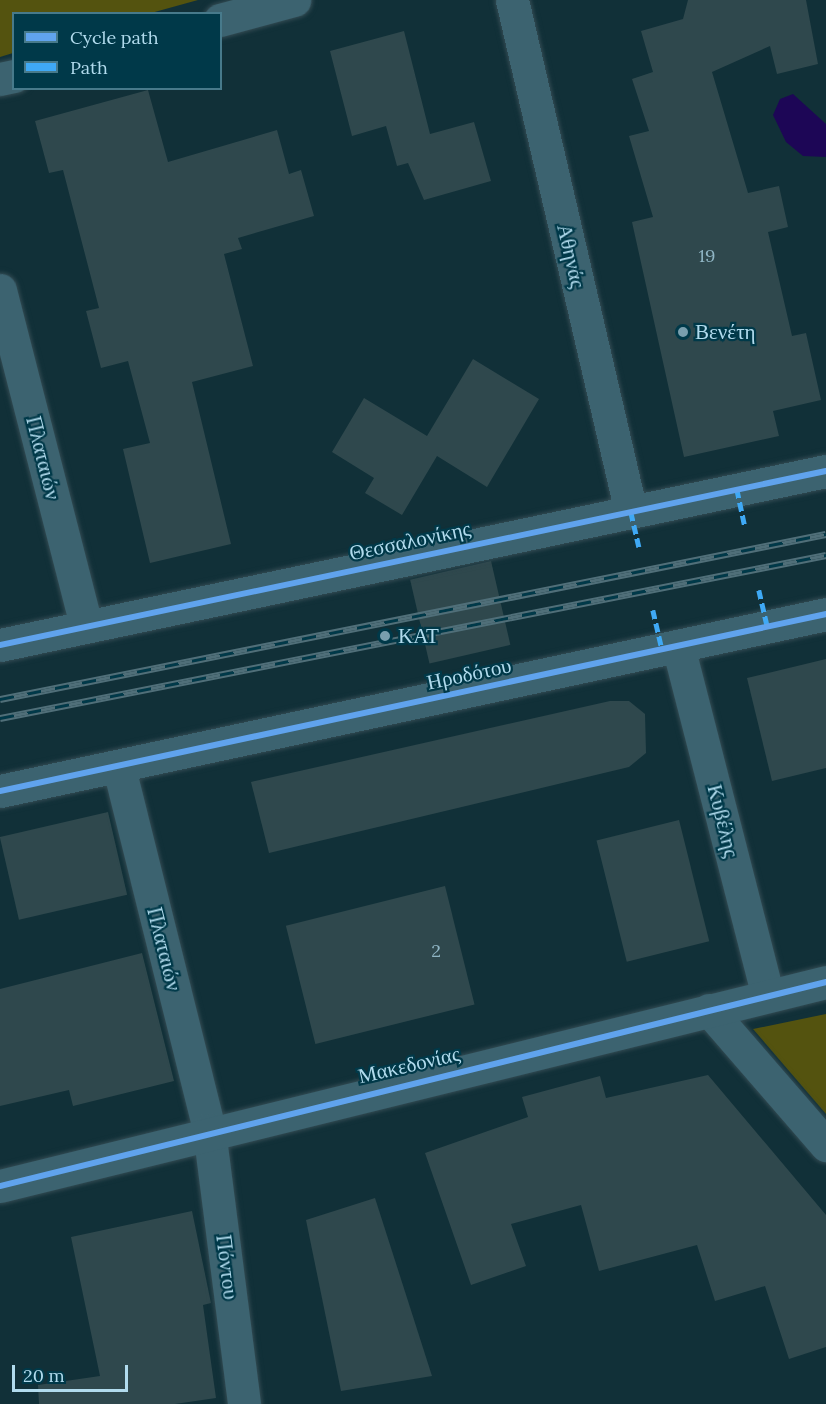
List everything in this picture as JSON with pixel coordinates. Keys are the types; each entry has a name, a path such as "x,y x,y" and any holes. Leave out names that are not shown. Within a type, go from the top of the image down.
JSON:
{"street":[{"path":"222,19 294,0"},
{"name":"Αθηνάς","path":"512,0 631,512"},
{"name":"Πλαταιών","path":"0,290 86,626"},
{"name":"Θεσσαλονίκης","path":"0,645 826,471"},
{"name":"Ηροδότου","path":"119,768 826,614"},
{"name":"Κυβέλης","path":"678,646 768,996"},
{"path":"0,791 119,768"},
{"name":"Πλαταιών","path":"119,768 209,1130"},
{"name":"Μακεδονίας","path":"0,1186 209,1130 826,982"},
{"path":"709,1010 826,1145"},
{"name":"Πόντου","path":"209,1130 244,1404"}],"shaded area":[{"path":"0,0 198,0 155,12 12,12 12,53 0,57"},
{"path":"793,94 826,124 826,157 803,156 786,142 773,115 780,99"},
{"path":"826,1014 826,1114 753,1029"}],"building":[{"path":"688,0 806,0 818,64 777,74 770,46 712,72 748,193 779,186 788,227 768,232 792,336 806,333 821,400 773,411 779,436 684,457 632,222 653,217 629,136 649,131 632,79 653,72 641,31 683,19"},
{"path":"404,31 430,134 474,122 491,181 424,200 408,163 397,166 386,126 352,136 330,51"},
{"path":"148,90 168,162 277,130 289,174 301,170 314,216 238,238 242,249 224,254 253,366 192,382 231,544 150,563 123,449 150,443 128,361 101,368 86,311 99,308 63,170 49,173 35,121"},
{"path":"473,359 539,399 487,487 437,456 402,515 365,493 374,478 332,452 364,398 427,436"},
{"name":"ΚΑΤ","path":"491,561 510,645 429,663 410,580"},
{"path":"826,659 826,768 772,781 747,678"},
{"path":"610,701 629,701 645,714 646,753 629,767 269,853 251,782"},
{"path":"108,812 127,895 19,920 0,837"},
{"path":"679,820 709,941 627,962 597,841"},
{"path":"445,886 475,1004 315,1044 286,926"},
{"path":"142,953 174,1081 73,1106 69,1090 0,1106 0,989"},
{"path":"708,1075 826,1215 826,1347 789,1359 765,1286 715,1301 697,1245 599,1271 581,1205 511,1224 526,1266 471,1285 425,1153 528,1117 522,1097 600,1076 606,1098"},
{"path":"375,1198 432,1376 341,1391 306,1220"},
{"path":"192,1211 211,1303 203,1305 216,1398 175,1404 39,1404 38,1385 100,1376 71,1237"}],"railway":[{"path":"0,699 826,534"},
{"path":"0,718 826,555"}],"marked path":[{"path":"737,489 745,527"},
{"path":"631,512 639,547"},
{"path":"759,590 767,626"},
{"path":"653,610 662,649"}],"cycle path":[{"path":"0,645 826,471"},
{"path":"0,791 826,614"},
{"path":"0,1186 826,982"}],"place":[{"name":"Βενέτη","path":"683,332"},
{"name":"ΚΑΤ","path":"385,636"}]}
